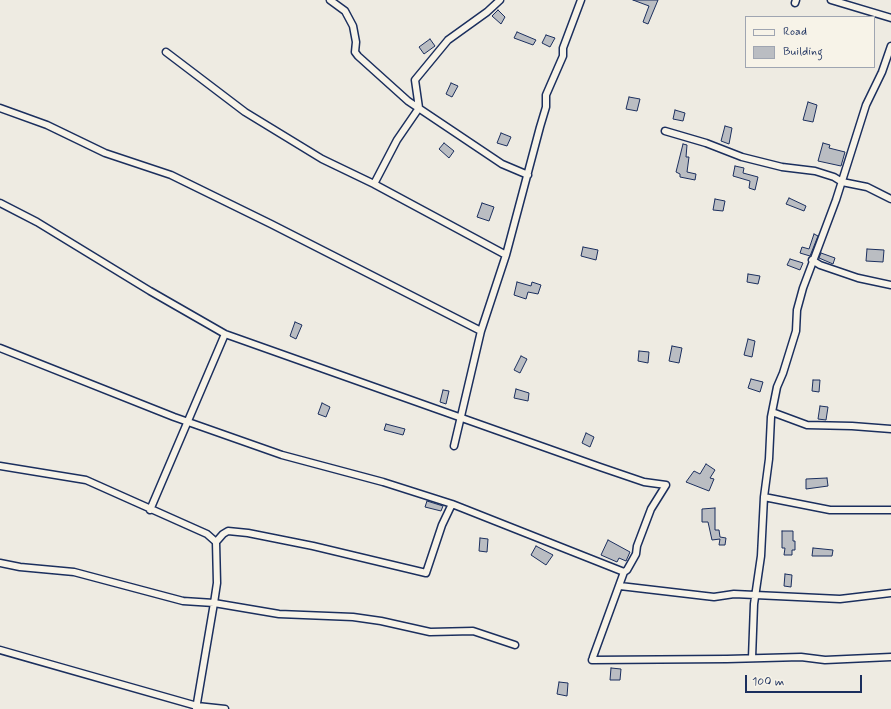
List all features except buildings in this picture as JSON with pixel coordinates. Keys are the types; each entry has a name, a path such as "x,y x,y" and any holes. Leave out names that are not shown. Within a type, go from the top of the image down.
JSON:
{"street":[{"path":"330,0 345,11 350,21 356,42 355,52 358,56 408,101 442,126 502,164 528,176"},
{"path":"374,184 397,140 419,108 415,80 448,40 487,12 500,0"},
{"path":"454,446 481,331 506,255 528,176 546,107 546,95 563,56 563,48 581,0"},
{"path":"831,0 891,18"},
{"path":"752,658 755,595 761,556 764,497 769,459 772,412 777,387 796,331 797,310 812,260 842,182 866,105 882,72 891,46"},
{"path":"166,52 245,112 322,159 374,184 506,255"},
{"path":"0,108 47,126 105,153 171,175 481,331"},
{"path":"665,131 706,143 742,157 782,167 815,171 834,177 842,182 867,187 891,199"},
{"path":"0,203 37,222 143,287 225,334 636,479 666,485 651,509 637,546 636,554 627,570 624,572 592,658 801,657 825,660 891,657"},
{"path":"812,260 820,265 858,278 891,285"},
{"path":"150,510 225,334"},
{"path":"0,348 188,422 282,455 383,482 452,504 624,572"},
{"path":"772,412 806,426 852,426 891,429"},
{"path":"0,466 86,480 150,510 207,534 216,542"},
{"path":"764,497 830,510 891,510"},
{"path":"197,708 217,583 216,542 223,534 228,531 248,533 312,546 426,574 442,525 452,504"},
{"path":"0,563 20,567 74,572 183,601 279,614 353,617 381,621 430,632 473,631 516,644"},
{"path":"620,586 703,596 755,595 840,599 891,593"},
{"path":"0,650 197,708 225,709"}]}
